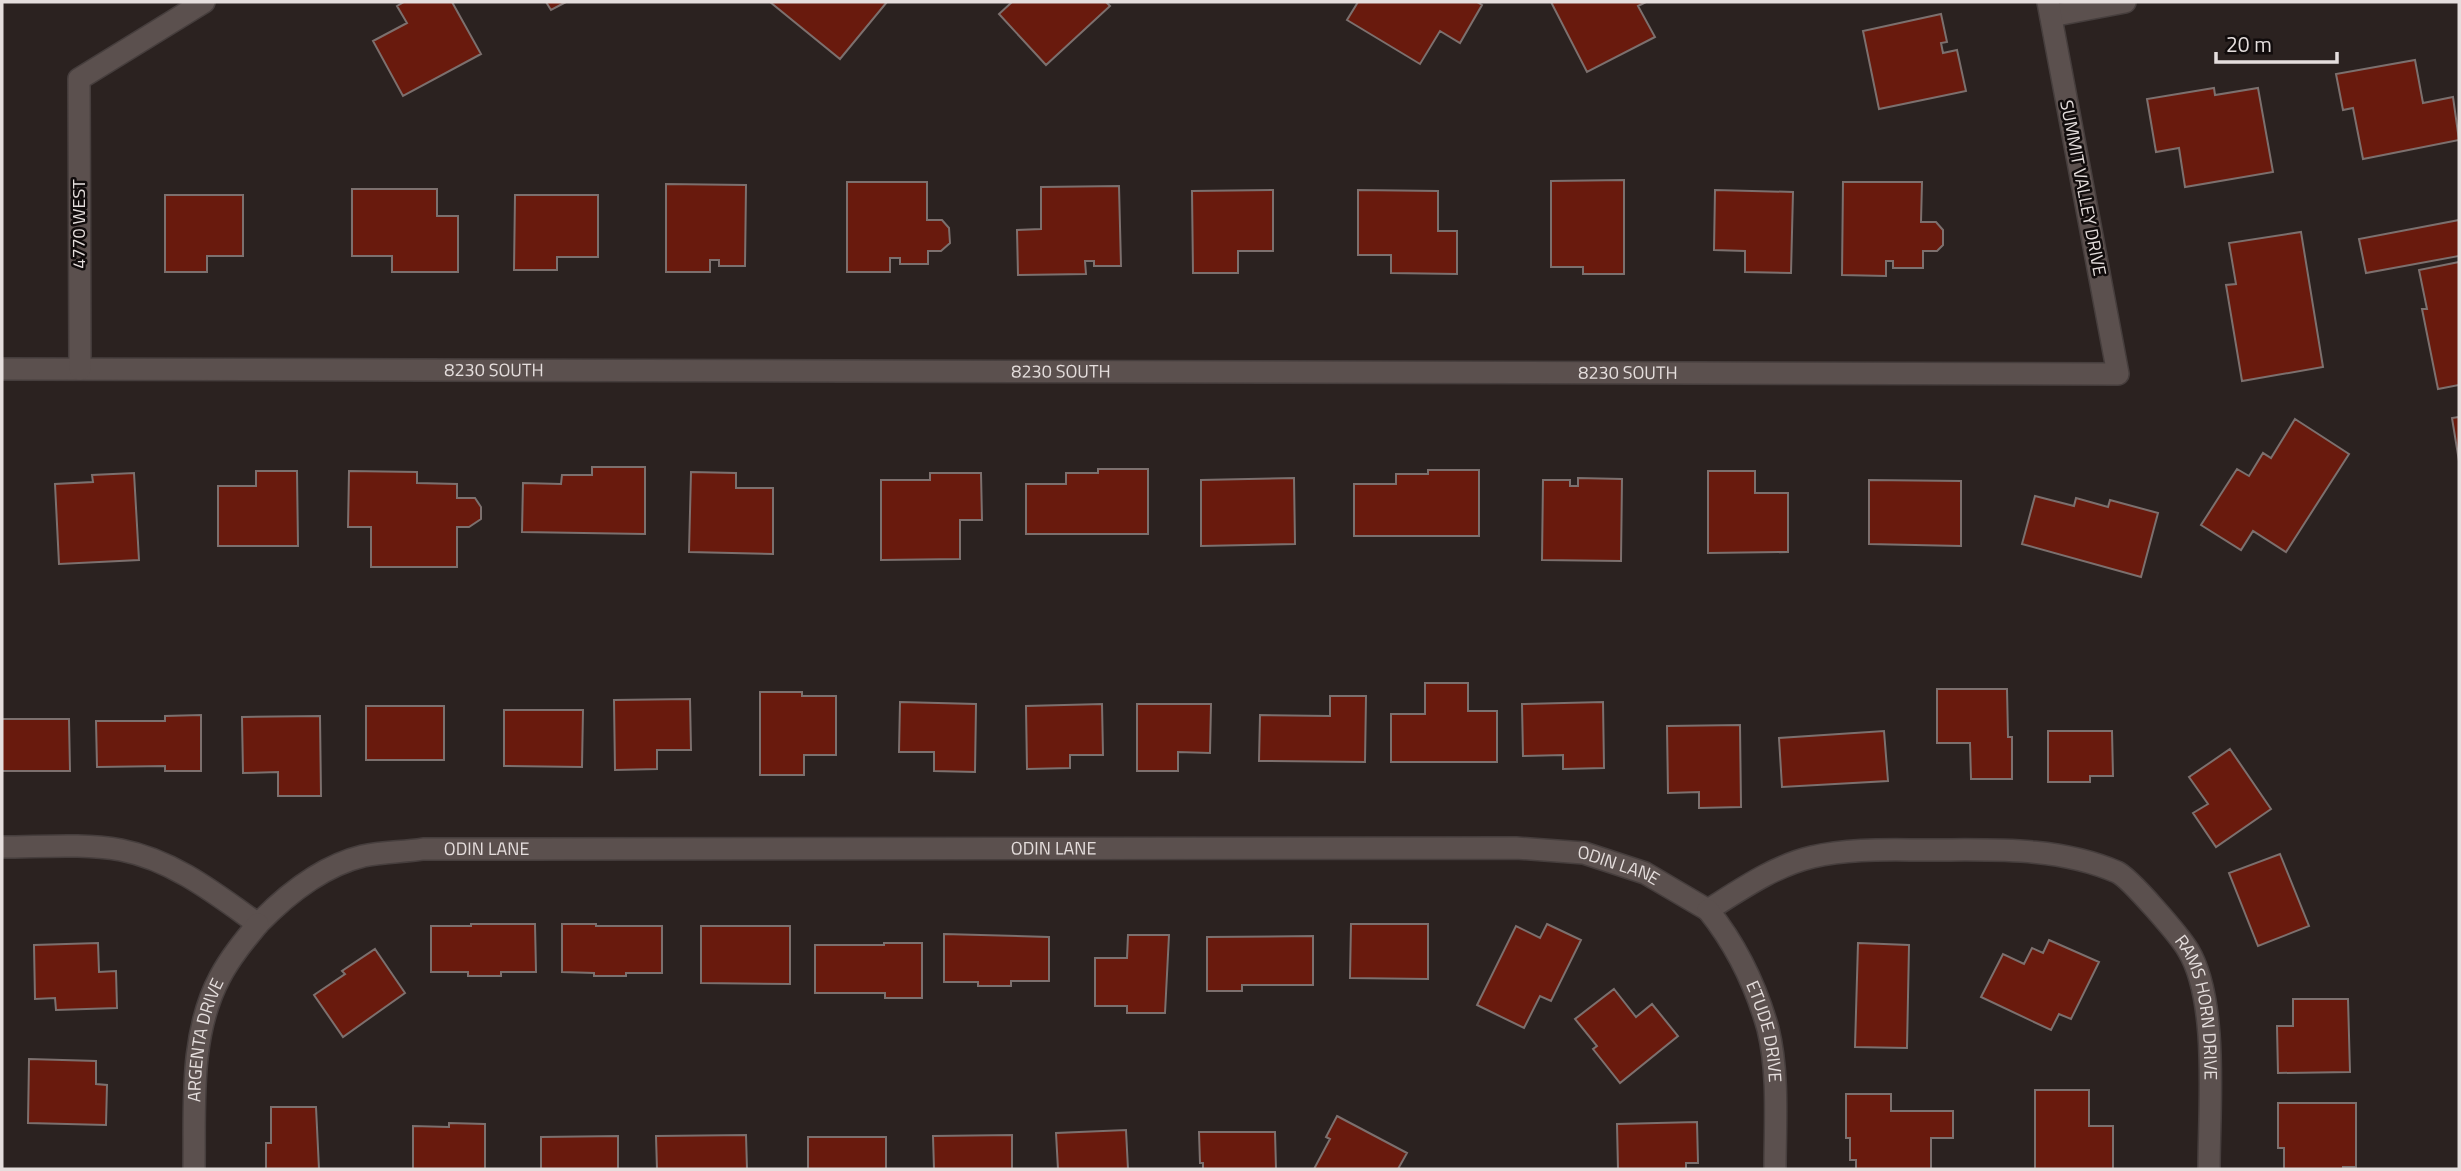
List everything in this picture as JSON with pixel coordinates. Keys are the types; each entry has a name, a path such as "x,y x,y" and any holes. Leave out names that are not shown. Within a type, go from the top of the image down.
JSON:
{"street":[{"name":"4770 WEST","path":"80,369 79,79 204,2"},
{"path":"2050,9 2125,2"},
{"name":"SUMMIT VALLEY DRIVE","path":"2050,9 2118,374"},
{"name":"8230 SOUTH","path":"2,369 2118,374"},
{"path":"2,847 88,847 121,850 161,862 199,882 258,924"},
{"name":"ODIN LANE","path":"258,924 290,893 333,867 363,856 423,849 1516,848 1584,853 1645,873 1708,910"},
{"name":"RAMS HORN DRIVE","path":"1708,910 1757,879 1811,858 1863,850 2027,850 2073,858 2119,872 2159,913 2188,950 2204,986 2209,1040 2210,1169"},
{"name":"ETUDE DRIVE","path":"1708,910 1744,964 1768,1030 1775,1092 1775,1169"},
{"name":"ARGENTA DRIVE","path":"194,1169 195,1077 204,1018 230,959 258,924"}],"building":[{"path":"404,2 452,2 481,54 403,96 373,41 407,23 397,6"},
{"path":"546,2 566,2 551,10"},
{"path":"770,2 887,2 840,59"},
{"path":"1012,2 1106,2 1110,6 1046,65 999,14"},
{"path":"1358,2 1477,2 1482,5 1460,43 1440,31 1420,64 1347,20"},
{"path":"1551,2 1646,2 1638,6 1655,37 1587,72"},
{"path":"1941,14 1947,42 1941,43 1943,53 1957,50 1966,91 1879,109 1863,31"},
{"path":"2415,60 2423,103 2453,97 2459,140 2363,159 2353,108 2343,110 2336,74"},
{"path":"2214,88 2215,95 2258,88 2273,172 2185,187 2179,148 2156,152 2147,99"},
{"path":"1624,180 1624,274 1583,274 1583,267 1551,267 1551,181"},
{"path":"847,182 927,182 927,220 942,220 949,228 950,243 941,251 928,251 928,264 900,264 900,258 890,258 890,272 847,272"},
{"path":"1843,182 1922,182 1921,222 1936,222 1943,230 1943,245 1937,251 1923,251 1923,268 1893,268 1893,261 1886,261 1886,276 1842,275"},
{"path":"666,184 746,185 745,266 719,266 719,260 710,260 710,272 666,272"},
{"path":"1119,186 1121,266 1094,266 1094,261 1085,261 1086,274 1018,275 1017,230 1041,229 1041,187"},
{"path":"352,189 437,189 437,216 458,216 458,272 392,272 392,256 352,256"},
{"path":"1273,190 1273,251 1238,251 1238,273 1193,273 1192,191"},
{"path":"1358,190 1438,191 1438,231 1457,231 1457,274 1391,273 1391,255 1358,255"},
{"path":"1715,190 1793,192 1791,273 1745,272 1745,251 1714,250"},
{"path":"165,195 243,195 243,256 207,256 207,272 165,272"},
{"path":"515,195 598,195 598,257 557,257 557,270 514,270"},
{"path":"2459,220 2459,256 2366,273 2359,239"},
{"path":"2301,232 2323,367 2242,381 2226,285 2236,284 2229,243"},
{"path":"2459,262 2459,385 2438,389 2422,309 2427,309 2419,270"},
{"path":"2459,417 2459,461 2452,418"},
{"path":"2295,419 2349,454 2286,552 2253,531 2241,550 2201,525 2237,469 2249,476 2263,453 2271,458"},
{"path":"592,467 645,467 645,534 522,532 523,483 561,484 562,475 592,475"},
{"path":"1098,469 1148,469 1148,534 1026,534 1026,484 1066,484 1066,473 1098,473"},
{"path":"1428,470 1479,470 1479,536 1354,536 1354,484 1396,484 1396,474 1428,474"},
{"path":"256,471 297,471 298,546 218,546 218,486 256,486"},
{"path":"349,471 417,472 417,483 457,484 457,498 475,498 481,507 481,519 469,527 457,527 457,567 371,567 371,527 348,527"},
{"path":"1708,471 1755,471 1755,493 1788,493 1788,552 1708,553"},
{"path":"691,472 736,473 736,488 773,488 773,554 689,552"},
{"path":"134,473 139,560 59,564 55,484 93,482 92,475"},
{"path":"930,473 981,473 982,520 960,520 960,559 881,560 881,480 930,480"},
{"path":"1294,478 1295,544 1201,546 1201,480"},
{"path":"1578,478 1622,479 1621,561 1542,560 1543,480 1570,480 1570,486 1578,486"},
{"path":"1869,480 1961,481 1961,546 1869,544"},
{"path":"2035,496 2074,506 2076,498 2108,507 2110,500 2158,513 2141,577 2022,544"},
{"path":"1425,683 1468,683 1468,711 1497,711 1497,762 1391,762 1391,714 1425,714"},
{"path":"1937,689 2007,689 2008,737 2012,737 2012,779 1971,779 1970,743 1937,743"},
{"path":"760,692 802,692 802,696 836,696 836,755 804,755 804,775 760,775"},
{"path":"1330,696 1366,696 1365,762 1259,761 1260,715 1330,716"},
{"path":"690,699 691,750 657,750 657,769 615,770 614,700"},
{"path":"900,702 976,704 975,772 934,771 934,752 899,752"},
{"path":"1603,702 1604,768 1563,769 1563,755 1523,756 1522,704"},
{"path":"1102,704 1103,755 1070,755 1070,768 1027,769 1026,706"},
{"path":"1137,704 1211,704 1210,753 1178,752 1178,771 1137,771"},
{"path":"366,706 444,706 444,760 366,760"},
{"path":"504,710 583,710 582,767 504,766"},
{"path":"201,715 201,771 165,771 165,766 97,767 96,721 165,721 165,716"},
{"path":"320,716 321,796 278,796 278,772 243,773 242,717"},
{"path":"2,719 69,719 70,771 2,771"},
{"path":"1740,725 1741,807 1699,808 1699,792 1668,793 1667,726"},
{"path":"1884,731 1888,781 1782,787 1779,738"},
{"path":"2048,731 2112,731 2113,776 2090,776 2090,782 2048,782"},
{"path":"2230,749 2271,809 2216,847 2193,813 2208,804 2189,777"},
{"path":"2280,854 2309,926 2258,946 2229,873"},
{"path":"535,924 536,972 468,976 468,972 431,972 431,926"},
{"path":"562,924 662,926 662,973 594,976 594,973 562,972"},
{"path":"1351,924 1428,924 1428,979 1350,978"},
{"path":"1547,924 1581,940 1551,1001 1540,996 1524,1028 1477,1005 1516,926 1540,938"},
{"path":"701,926 790,926 790,984 701,983"},
{"path":"944,934 1049,937 1049,981 1011,981 1011,986 944,982"},
{"path":"1128,935 1169,935 1165,1013 1127,1013 1127,1006 1095,1006 1095,958 1127,958"},
{"path":"1313,936 1313,985 1242,985 1242,991 1207,991 1207,937"},
{"path":"2049,940 2099,962 2071,1019 2059,1014 2051,1030 1981,997 2003,954 2024,964 2032,948 2043,953"},
{"path":"98,943 99,972 116,971 117,1008 56,1010 55,998 35,999 34,945"},
{"path":"922,943 922,998 885,998 885,993 815,993 815,945"},
{"path":"1858,943 1909,945 1907,1048 1855,1047"},
{"path":"375,949 405,993 343,1037 314,995 345,974 342,971"},
{"path":"1614,989 1636,1017 1652,1004 1678,1036 1620,1083 1593,1049 1597,1046 1575,1019"},
{"path":"2293,999 2348,999 2350,1072 2278,1073 2277,1026 2293,1026"},
{"path":"29,1059 96,1061 96,1084 107,1085 106,1125 28,1123"},
{"path":"2035,1090 2089,1090 2089,1126 2113,1126 2113,1169 2035,1169"},
{"path":"1846,1094 1891,1094 1891,1111 1953,1111 1953,1138 1931,1138 1931,1169 1856,1169 1856,1160 1850,1160 1850,1138 1846,1138"},
{"path":"2278,1103 2356,1103 2356,1167 2284,1169 2284,1148 2278,1148"},
{"path":"271,1107 316,1107 319,1169 266,1169 266,1143 271,1143"},
{"path":"1337,1116 1407,1153 1398,1169 1314,1169 1330,1139 1326,1137"},
{"path":"1697,1122 1698,1163 1686,1163 1686,1169 1618,1169 1617,1124"},
{"path":"449,1123 485,1124 485,1169 413,1169 413,1126 449,1127"},
{"path":"1126,1130 1128,1169 1058,1169 1056,1133"},
{"path":"1199,1132 1275,1132 1276,1169 1203,1169 1203,1163 1200,1163"},
{"path":"746,1135 747,1169 657,1169 656,1136"},
{"path":"1012,1135 1012,1169 934,1169 933,1136"},
{"path":"618,1136 618,1169 541,1169 541,1137"},
{"path":"808,1137 886,1137 886,1169 808,1169"}]}
